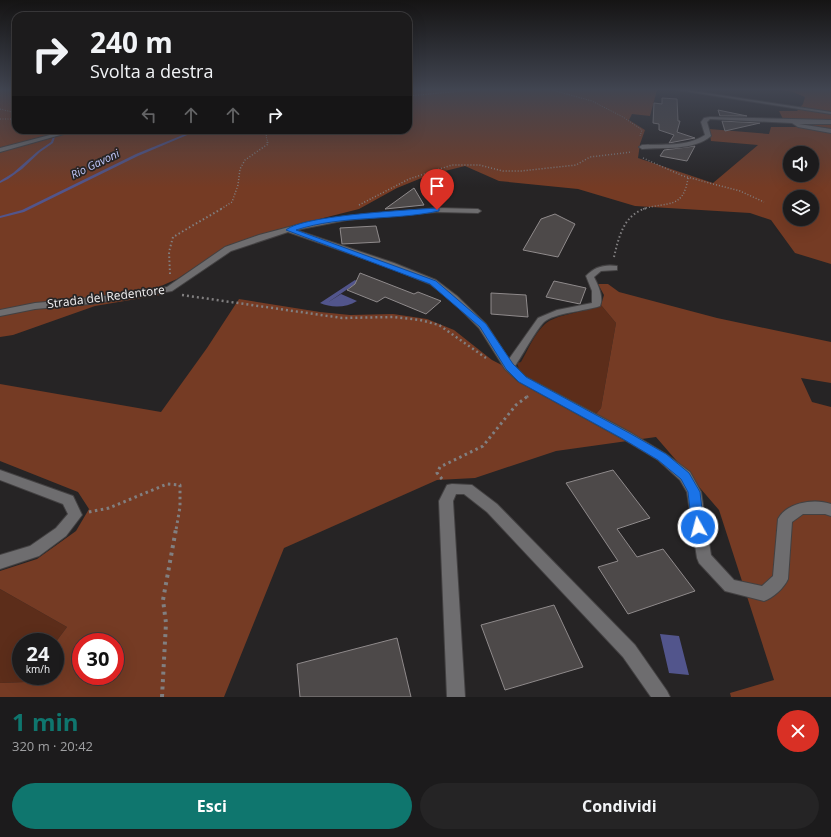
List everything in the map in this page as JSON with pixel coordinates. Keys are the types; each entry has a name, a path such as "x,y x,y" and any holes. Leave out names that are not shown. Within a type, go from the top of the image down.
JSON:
{"street":[{"path":"642,147 687,144 703,140 708,136 704,123"},
{"path":"794,123 798,125 831,131"},
{"path":"0,150 59,134"},
{"name":"Strada del Redentore","path":"0,313 35,306 90,301 169,289 228,249 262,236 308,224 388,214 437,210 478,211"},
{"path":"289,230 391,265 433,282 454,298 483,326 509,367 522,379 650,450 685,476 694,492 704,558 730,586 764,594 780,579 785,519 801,508 826,508 831,510"},
{"path":"509,367 540,320 560,312 586,308 597,304 596,291 590,276 599,269 614,268"},
{"path":"0,475 68,500 75,514 62,532 34,551 0,562"},
{"path":"456,697 446,501 452,489 467,489 492,508 630,651 661,697"}],"path":[{"path":"631,123 642,130 640,136 645,154 642,159 688,178 740,191 764,202"},
{"path":"267,134 268,144 245,160 240,170 238,185 232,202 173,237 169,252 169,289 172,294 287,309 342,318 394,317 420,320 439,325 491,361"},
{"path":"359,205 409,179 426,172 452,165 479,165 503,171 521,171 576,164 590,157 628,153 642,147"},
{"path":"614,268 614,258 617,244 623,235 626,221 631,215 644,207 676,204 683,197 687,188 688,178"},
{"path":"452,489 437,473 438,469 483,446 516,405 534,392 545,395 547,394 544,391"},
{"path":"75,514 109,508 167,484 180,485 180,507 163,600 166,623 162,697"}],"shaded area":[{"path":"0,123 12,123 12,134 412,134 412,123 633,123 645,130 640,144 638,158 713,183 758,145 711,141 709,129 769,134 771,127 803,127 802,123 831,123 831,264 795,253 771,220 750,213 635,206 578,189 499,181 465,166 429,175 397,188 359,209 276,230 229,245 177,279 161,286 160,295 95,306 13,335 0,337"},
{"path":"598,284 608,284 619,292 717,318 831,342 831,383 801,378 812,402 831,407 831,697 731,697 730,693 774,680 719,510 656,437 556,451 475,478 437,480 284,548 224,697 0,697 0,683 12,683 12,685 64,685 64,633 62,633 67,627 0,589 0,571 37,559 76,531 89,509 78,492 0,461 0,384 161,412 207,348 239,299 320,312 350,315 393,314 427,319 454,330 492,360 596,414 601,408 616,323 601,305 604,295"},
{"path":"601,305 616,323 601,408 596,414 521,375 517,363 521,362 534,337 545,324 564,315"},
{"path":"0,589 67,627 62,633 12,633 12,683 0,683"}],"water":[{"path":"355,280 358,282 327,303 341,294 357,301 348,305 338,306 329,306 320,303"},
{"path":"660,634 679,636 689,675 669,673"}],"building":[{"path":"653,123 680,123 677,132 695,138 669,143 674,135 659,130 659,124"},
{"path":"722,123 760,123 725,131"},
{"path":"695,146 687,161 660,156 664,150"},
{"path":"414,188 424,205 385,209"},
{"path":"555,214 575,224 558,257 523,250 541,219"},
{"path":"376,226 380,242 342,244 340,228"},
{"path":"360,273 414,294 418,292 441,301 426,314 385,297 377,302 347,290 355,284"},
{"path":"554,281 586,288 580,304 546,297"},
{"path":"491,293 526,295 528,317 491,314"},
{"path":"613,470 650,518 617,529 637,557 663,549 695,591 628,614 598,567 618,561 566,483"},
{"path":"554,605 583,667 505,690 481,625"},
{"path":"397,638 411,697 300,697 297,664"}],"waterway":[{"name":"Rio Gavoni","path":"0,217 23,211 137,155 188,134"},
{"path":"0,182 14,174 52,142 54,137"}],"route":[{"path":"437,210 347,218 308,224 289,230 391,265 433,282 443,289 483,326 500,349 509,367 522,379 627,436 662,457 685,476 694,492 698,527"}]}
